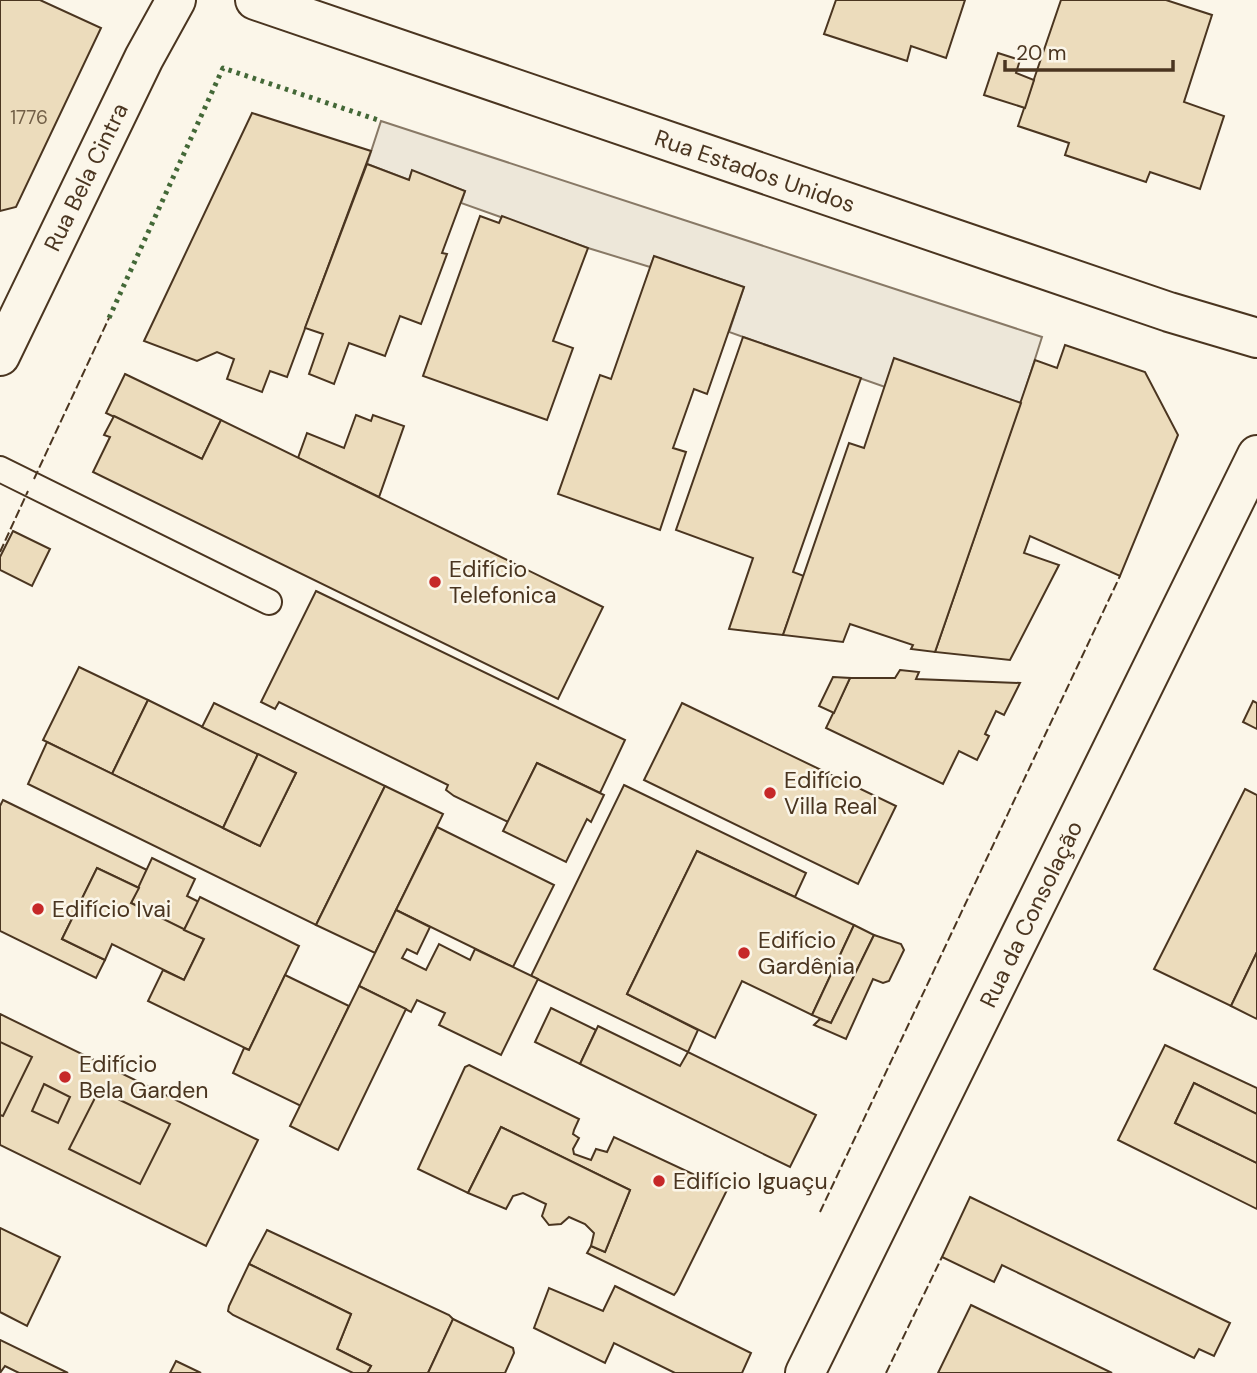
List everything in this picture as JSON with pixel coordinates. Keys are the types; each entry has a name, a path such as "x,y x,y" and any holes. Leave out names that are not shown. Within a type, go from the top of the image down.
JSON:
{"street":[{"name":"Rua Bela Cintra","path":"0,356 144,58 176,0"},
{"name":"Rua Estados Unidos","path":"255,0 1156,307 1257,338"},
{"name":"Rua da Consolação","path":"806,1373 1257,454"}],"lane":[{"path":"0,469 269,602"}],"shaded area":[{"path":"381,121 1042,337 1021,403 894,359 885,387 729,332 744,287 654,257 650,267 588,248 461,203 465,191 412,171 409,180 367,164"}],"building":[{"path":"0,0 40,0 101,28 16,207 0,211"},
{"path":"836,0 965,0 946,58 911,46 907,61 824,34"},
{"path":"1061,0 1166,0 1212,15 1184,102 1224,116 1200,189 1150,172 1146,182 1065,155 1069,143 1018,126"},
{"path":"998,53 1020,60 1016,73 1034,80 1025,108 984,95"},
{"path":"252,113 371,151 287,377 270,371 262,392 227,379 234,359 217,352 197,361 144,341"},
{"path":"367,164 409,180 412,170 465,191 442,253 447,254 421,324 400,316 385,356 349,343 334,384 309,374 323,334 305,328"},
{"path":"480,216 499,223 502,216 588,248 553,341 573,348 547,420 423,376"},
{"path":"654,256 744,287 707,394 694,389 673,448 686,452 660,530 558,494 600,375 611,379"},
{"path":"743,337 861,378 793,572 804,576 783,635 729,629 753,558 676,530"},
{"path":"1065,345 1145,372 1178,435 1120,576 1030,536 1024,553 1059,565 1010,660 935,652 1035,360 1057,368"},
{"path":"894,358 1021,403 935,652 911,649 913,645 850,624 843,642 783,635 849,443 864,448"},
{"path":"125,374 221,420 202,459 106,413"},
{"path":"356,415 371,421 373,415 404,426 379,497 298,458 307,433 344,448"},
{"name":"Edifício Telefonica","path":"114,416 202,459 221,420 603,607 558,699 93,472 110,437 104,435"},
{"path":"13,531 50,549 32,586 0,570 0,557"},
{"path":"316,591 625,740 600,793 537,763 508,822 454,796 446,790 448,785 279,702 275,709 261,702"},
{"path":"79,667 148,700 112,774 43,740"},
{"path":"900,670 919,672 916,679 1020,683 1004,715 996,711 985,734 989,736 977,760 959,751 943,784 826,728 850,678 895,678"},
{"path":"833,677 850,678 834,713 819,706"},
{"path":"148,700 258,754 223,828 112,774"},
{"path":"1253,701 1257,703 1257,729 1243,722"},
{"path":"214,703 385,786 316,925 28,784 47,742 260,846 296,773 202,727"},
{"name":"Edifício Villa Real","path":"682,703 896,806 858,884 644,780"},
{"path":"258,754 296,773 260,846 223,828"},
{"path":"537,763 604,795 591,822 587,819 566,862 503,831"},
{"path":"624,785 806,873 795,897 697,851 627,994 698,1030 688,1052 531,976"},
{"path":"385,786 443,814 375,953 316,925"},
{"path":"1245,789 1257,795 1257,952 1231,1006 1154,969"},
{"name":"Edifício Ivai","path":"3,800 147,870 139,888 97,868 62,939 105,960 96,978 0,931 0,806"},
{"path":"437,827 554,885 513,967 396,910"},
{"name":"Edifício Gardênia","path":"697,851 854,925 812,1015 742,981 715,1038 627,994"},
{"path":"152,858 195,879 187,896 199,902 184,930 131,903"},
{"path":"97,868 139,888 131,903 204,939 184,980 112,944 105,960 62,939"},
{"path":"200,897 299,946 249,1050 148,1001 163,970 184,980 204,939 184,930"},
{"path":"396,910 430,927 417,954 407,949 402,958 426,970 439,944 470,960 475,949 538,979 501,1055 439,1025 445,1013 417,1000 411,1012 359,986"},
{"path":"854,925 874,935 831,1023 812,1015"},
{"path":"874,935 901,944 904,950 889,981 883,983 873,979 846,1039 814,1025 820,1019 831,1023"},
{"path":"1257,952 1257,1019 1231,1006"},
{"path":"285,975 349,1006 301,1106 233,1073 244,1048 249,1050"},
{"path":"359,986 406,1009 338,1150 290,1126"},
{"path":"551,1008 596,1030 580,1064 535,1042"},
{"name":"Edifício Bela Garden","path":"0,1014 258,1140 206,1246 0,1145"},
{"path":"598,1026 680,1066 688,1052 816,1115 790,1167 580,1064"},
{"path":"0,1042 32,1057 3,1116 0,1115"},
{"path":"1165,1045 1257,1088 1257,1114 1194,1083 1175,1123 1257,1163 1257,1209 1118,1140"},
{"name":"Edifício Iguaçu","path":"469,1065 579,1119 573,1134 579,1138 573,1149 574,1154 591,1160 596,1149 607,1152 614,1137 727,1190 674,1295 587,1253 591,1246 605,1252 630,1190 501,1127 468,1193 418,1169 465,1067"},
{"path":"1194,1083 1257,1114 1257,1163 1175,1123"},
{"path":"44,1084 70,1097 58,1123 32,1111"},
{"path":"99,1090 170,1124 140,1184 69,1149"},
{"path":"501,1127 630,1190 605,1252 591,1246 594,1233 585,1224 569,1217 561,1224 549,1225 542,1216 546,1204 523,1193 513,1196 506,1209 468,1193"},
{"path":"970,1197 1230,1323 1214,1356 1199,1349 1194,1358 1002,1265 994,1282 942,1257"},
{"path":"0,1228 60,1257 27,1326 0,1312"},
{"path":"267,1230 449,1315 453,1319 428,1373 367,1373 371,1366 337,1349 351,1314 249,1264"},
{"path":"249,1264 351,1314 337,1349 371,1366 367,1373 353,1373 228,1311"},
{"path":"615,1286 751,1353 742,1373 675,1373 614,1343 605,1363 534,1328 549,1288 603,1311"},
{"path":"971,1305 1112,1373 938,1373"},
{"path":"453,1319 513,1348 514,1353 505,1373 428,1373"},
{"path":"0,1340 68,1373 19,1373 5,1366 0,1373"},
{"path":"176,1361 201,1373 170,1373"}],"hedge":[{"path":"109,318 223,68 381,121"}],"fence":[{"path":"34,479 109,318"},
{"path":"0,552 28,491"},
{"path":"820,1212 1120,576"},
{"path":"886,1373 942,1257"}],"place":[{"name":"Edifício Telefonica","path":"435,582"},
{"name":"Edifício Villa Real","path":"770,793"},
{"name":"Edifício Ivai","path":"38,909"},
{"name":"Edifício Gardênia","path":"744,953"},
{"name":"Edifício Bela Garden","path":"65,1077"},
{"name":"Edifício Iguaçu","path":"659,1181"}]}
